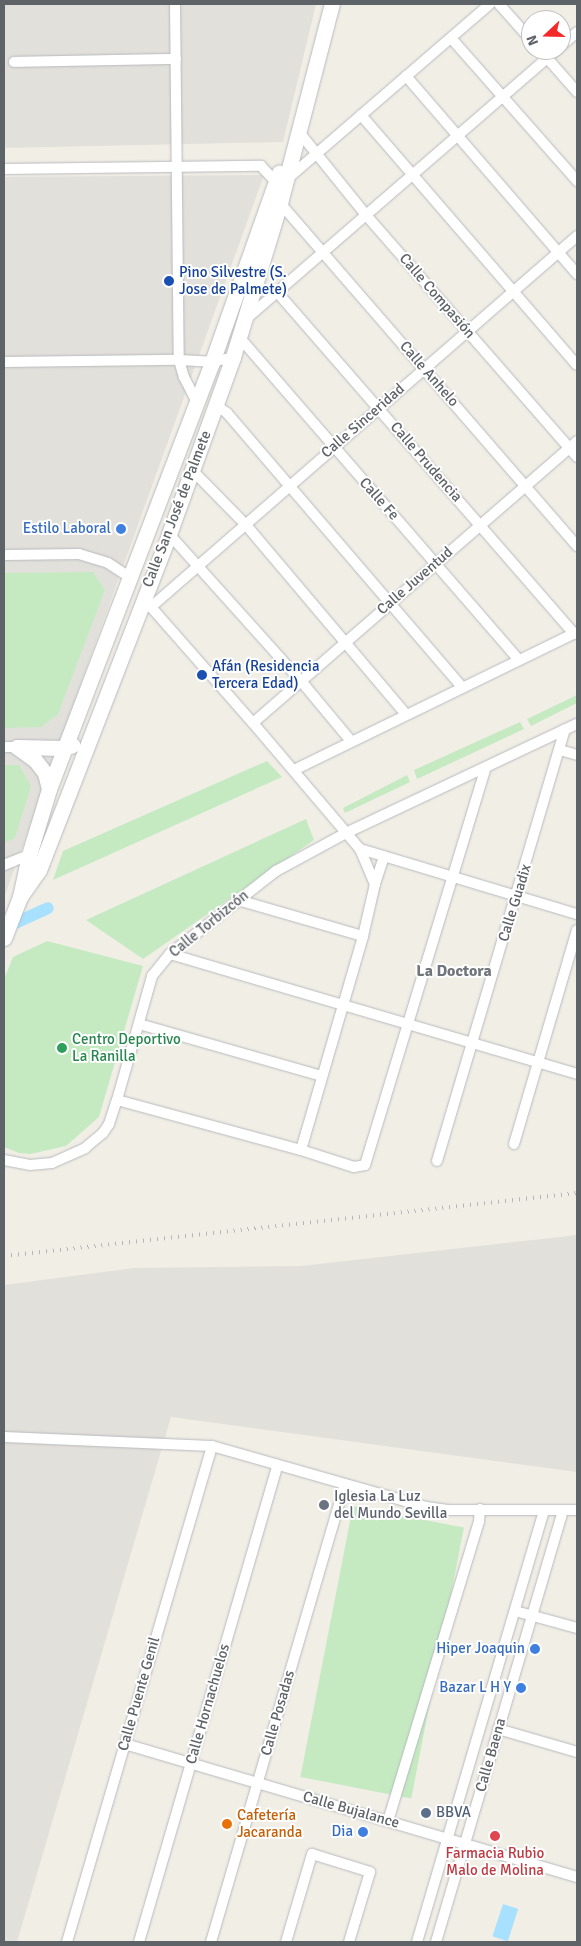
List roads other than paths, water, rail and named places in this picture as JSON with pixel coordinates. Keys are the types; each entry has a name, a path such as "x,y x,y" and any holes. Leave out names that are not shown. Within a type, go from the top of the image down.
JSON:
{"street":[{"path":"175,4 179,360 184,376 197,402"},
{"name":"Calle San José de Palmete","path":"4,938 19,897 29,855 49,789 64,748 131,578 299,132 332,4"},
{"path":"4,169 261,166 281,181 317,153 490,4"},
{"path":"499,4 521,29"},
{"path":"451,38 504,96 577,182"},
{"path":"14,62 176,59"},
{"path":"246,319 504,96 537,60"},
{"path":"548,60 577,92"},
{"path":"406,76 577,274"},
{"name":"Calle San José de Palmete","path":"19,897 39,870 89,740 146,605 169,534 240,338 280,203 281,181 304,110"},
{"path":"361,115 577,365"},
{"name":"Calle Compasión","path":"299,132 366,215 577,458"},
{"name":"Calle Anhelo","path":"280,203 577,546"},
{"name":"Calle Sinceridad","path":"146,605 199,565 246,525 289,485 577,236"},
{"name":"Calle Prudencia","path":"277,292 576,633"},
{"name":"Calle Fe","path":"240,338 519,660"},
{"path":"4,362 179,360 212,362 233,357"},
{"path":"216,405 227,413 392,602 462,687"},
{"name":"Calle Juventud","path":"253,723 577,441"},
{"path":"192,470 246,525 406,714"},
{"path":"146,605 150,528"},
{"path":"169,534 199,565 301,681 351,741"},
{"path":"4,554 79,554 108,562 131,578 146,605 253,723 360,849 375,884"},
{"path":"294,770 576,633"},
{"name":"Calle Torbizcón","path":"6,1159 42,1165 64,1160 85,1148 103,1133 109,1124 118,1100 152,976 170,954 276,871 346,833 577,724"},
{"name":"Calle Guadix","path":"437,1161 565,730"},
{"path":"10,747 64,748 89,740"},
{"path":"10,747 35,760 45,773 49,789"},
{"path":"560,750 577,755"},
{"path":"118,1100 301,1150 354,1167 361,1167 367,1163 486,767"},
{"path":"360,849 577,914"},
{"path":"4,866 29,855"},
{"path":"301,1150 363,936 375,884 384,856"},
{"path":"238,900 363,936"},
{"path":"514,1144 577,930"},
{"path":"170,954 577,1074"},
{"path":"139,1024 322,1076"},
{"path":"4,1437 212,1446 426,1507 448,1510 577,1510"},
{"name":"Calle Puente Genil","path":"66,1942 212,1446"},
{"name":"Calle Hornachuelos","path":"139,1942 278,1465"},
{"name":"Calle Posadas","path":"211,1942 345,1485"},
{"path":"388,1821 479,1521 480,1509"},
{"name":"Calle Baena","path":"417,1942 544,1510"},
{"name":"Calle Baena","path":"436,1942 563,1510"},
{"path":"515,1611 577,1628"},
{"path":"498,1730 577,1752"},
{"name":"Calle Bujalance","path":"125,1744 577,1877"},
{"path":"286,1942 312,1854 370,1872 349,1942"}],"water":[{"path":"503,1904 518,1909 508,1941 492,1936"}],"waterway":[{"path":"4,928 48,908"}],"railway":[{"path":"4,1256 577,1193"}],"place":[{"name":"Pino Silvestre (S. Jose de Palmete)","path":"169,281"},
{"name":"Estilo Laboral","path":"121,529"},
{"name":"Afán (Residencia Tercera Edad)","path":"202,675"},
{"name":"Centro Deportivo La Ranilla","path":"62,1048"},
{"name":"Iglesia La Luz del Mundo Sevilla","path":"324,1505"},
{"name":"Hiper Joaquin","path":"535,1649"},
{"name":"Bazar L H Y","path":"521,1688"},
{"name":"BBVA","path":"426,1813"},
{"name":"Cafetería Jacaranda","path":"227,1824"},
{"name":"Dia","path":"363,1832"},
{"name":"Farmacia Rubio Malo de Molina","path":"495,1836"}],"district":[{"name":"La Doctora","path":"454,971"}]}
